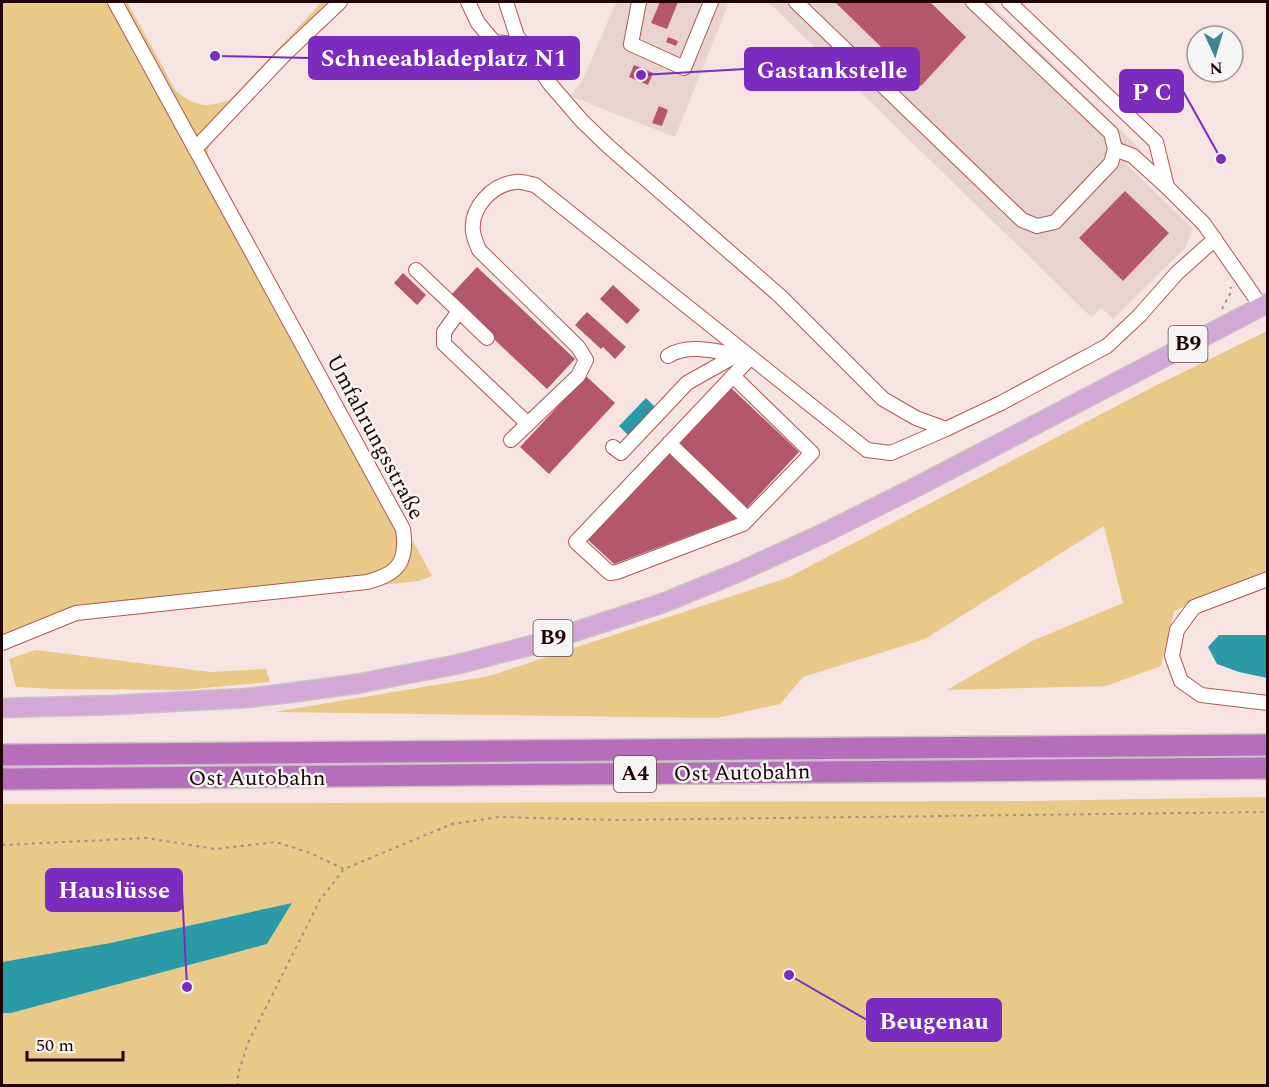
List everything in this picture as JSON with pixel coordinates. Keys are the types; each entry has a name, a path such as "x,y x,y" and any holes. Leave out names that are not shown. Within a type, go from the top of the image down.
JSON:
{"highway":[{"name":"Ost Autobahn","path":"2,755 1268,745"},
{"name":"Ost Autobahn","path":"2,779 1268,768"}],"main road":[{"name":"B9","path":"2,708 114,705 246,698 289,693 356,684 459,664 540,643 663,603 740,572 822,534 942,474 1264,305"}],"street":[{"name":"Umfahrungsstraße","path":"2,643 76,613 367,582 385,577 399,566 406,547 403,529 115,2"},
{"path":"195,149 285,54 340,2"},
{"path":"468,2 478,23 494,42 523,45"},
{"path":"506,2 517,36 523,45 550,84 602,141 780,296 883,399 916,418 946,429"},
{"path":"639,2 631,44 684,68 711,2"},
{"path":"796,2 1022,220 1037,226 1055,222 1111,163 1115,149 1111,133 973,2"},
{"path":"1009,2 1156,142 1167,187"},
{"path":"1115,149 1133,156 1204,224 1264,305"},
{"path":"511,440 578,376 586,360 578,347 479,250 473,233 473,219 480,202 496,189 516,182 535,185 743,355 867,450 891,453 1001,403 1107,346 1139,316 1177,273 1215,239"},
{"path":"416,270 487,338"},
{"path":"459,311 444,332 444,344 528,424"},
{"path":"668,356 682,349 743,355"},
{"path":"733,376 812,453 743,524 610,573 576,542 733,376 743,355"},
{"path":"613,447 621,453 687,383 743,355"},
{"path":"669,443 748,519"},
{"path":"1268,579 1194,607 1177,630 1172,656 1181,681 1201,695 1268,703"}],"path":[{"path":"238,1086 238,1074 248,1043 320,900 344,870 452,824 499,817 617,820 1268,812"},
{"path":"2,845 147,838 215,849 276,842 310,853 344,870"}],"shaded area":[{"path":"2,2 127,2 176,91 196,103 208,105 230,100 322,2 331,2 234,103 208,149 209,171 432,576 419,581 76,617 2,648"},
{"path":"616,2 729,2 675,137 570,96 582,82"},
{"path":"768,2 989,2 1140,149 1126,164 1193,229 1185,248 1113,319 1102,308 1091,317"},
{"path":"1267,331 1267,584 1252,577 1174,611 1161,666 1106,686 947,690 1032,641 1123,603 1104,526 925,639 803,677 780,704 717,718 274,712 489,676 787,578 1155,386"},
{"path":"36,650 210,672 266,669 270,682 182,690 16,687 9,659"},
{"path":"1267,797 1267,1085 2,1085 2,1013 11,1013 267,944 292,903 110,943 2,962 2,804 1027,801"}],"water":[{"path":"646,398 656,408 629,436 619,426"},
{"path":"1219,635 1267,635 1267,678 1217,664 1208,647"},
{"path":"292,903 267,944 11,1013 2,1013 2,962 110,943"}],"building":[{"path":"660,2 678,2 667,29 651,23"},
{"path":"835,2 930,2 966,37 921,86"},
{"path":"668,37 678,41 676,46 666,42"},
{"path":"634,65 653,73 648,85 629,77"},
{"path":"659,106 668,110 662,126 652,123"},
{"path":"1125,191 1169,233 1123,281 1079,238"},
{"path":"477,267 575,359 547,389 449,297"},
{"path":"403,273 426,295 417,305 394,283"},
{"path":"613,285 640,310 627,324 600,299"},
{"path":"587,312 626,347 615,359 575,325"},
{"path":"586,376 615,403 549,474 520,447"},
{"path":"729,386 799,452 746,509 675,443"},
{"path":"667,452 737,518 614,564 586,538"}],"place":[{"name":"Schneeabladeplatz N1","path":"215,56"},
{"name":"Gastankstelle","path":"641,75"},
{"name":"P C","path":"1221,159"},
{"name":"Beugenau","path":"789,975"},
{"name":"Hauslüsse","path":"187,987"}]}
